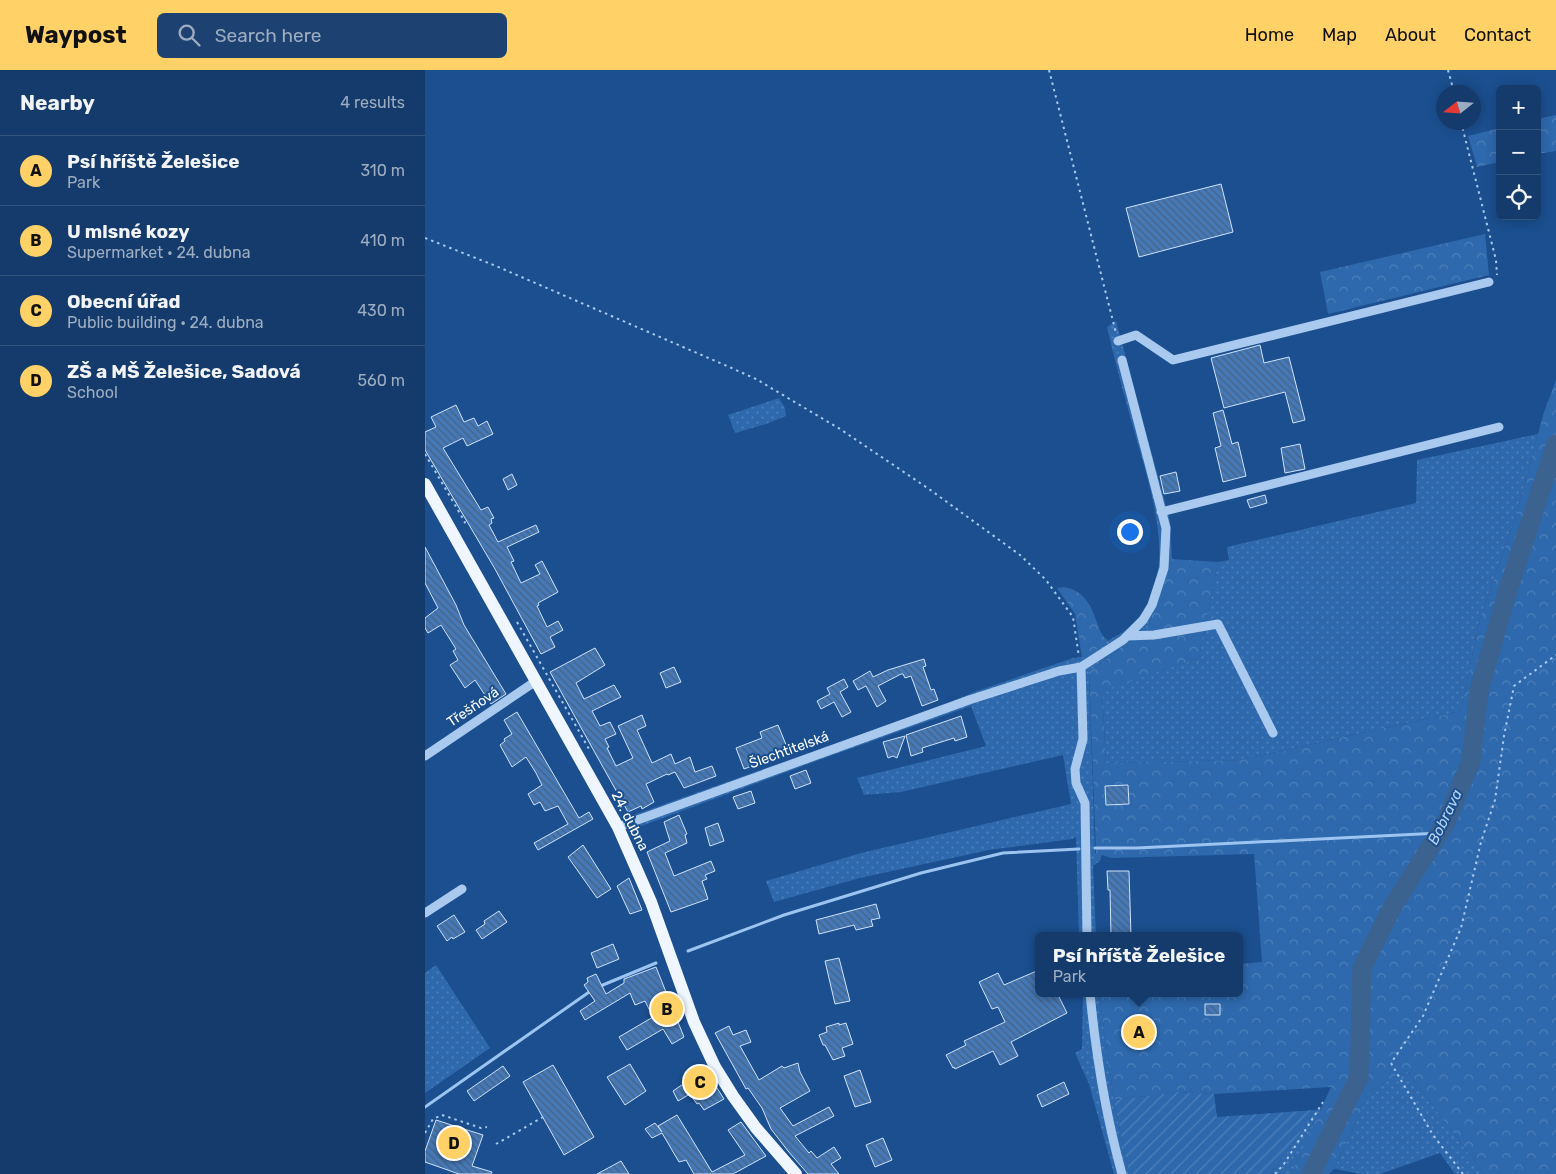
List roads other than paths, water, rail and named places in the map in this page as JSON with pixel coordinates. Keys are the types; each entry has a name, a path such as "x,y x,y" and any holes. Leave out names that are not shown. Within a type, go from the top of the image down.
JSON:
{"main road":[{"name":"24. dubna","path":"425,484 618,827 651,902 692,1018 715,1067 756,1128 796,1174"}],"street":[{"path":"1118,340 1136,334 1173,360 1489,282"},
{"path":"1087,932 1085,803 1076,783 1075,769 1083,739 1081,667 1127,636 1143,620 1152,605 1164,568 1166,528 1123,360"},
{"path":"1161,512 1499,427"},
{"path":"1127,636 1155,635 1218,624 1273,732"},
{"name":"Šlechtitelská","path":"618,827 969,700 1059,671 1081,667"},
{"name":"Třešňová","path":"425,756 536,681"},
{"path":"425,913 462,889"},
{"path":"1090,997 1097,1058 1106,1112 1122,1174"}],"waterway":[{"name":"Bobrava","path":"1311,1174 1359,1077 1362,968 1393,906 1445,824 1471,761 1479,691 1508,590 1556,444"},
{"path":"1095,848 1137,848 1440,833"},
{"path":"688,951 784,915 921,873 1003,853 1079,849"},
{"path":"598,987 656,963"},
{"path":"425,1107 592,990"}],"place":[{"name":"U mlsné kozy","path":"667,1009"},
{"name":"Psí hříště Želešice","path":"1139,1032"},
{"name":"Obecní úřad","path":"700,1082"},
{"name":"ZŠ a MŠ Želešice, Sadová","path":"454,1143"}]}
